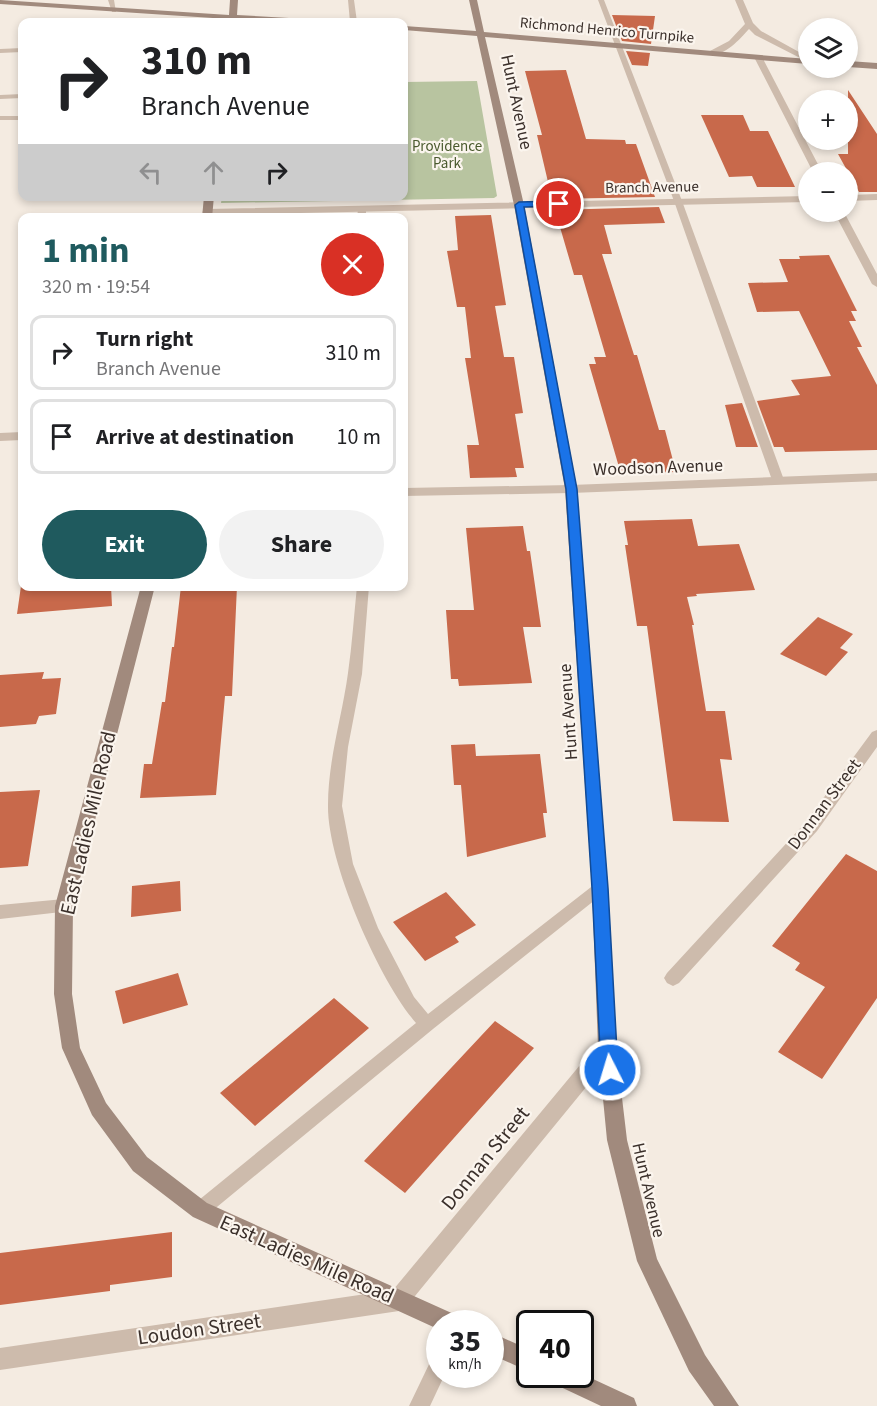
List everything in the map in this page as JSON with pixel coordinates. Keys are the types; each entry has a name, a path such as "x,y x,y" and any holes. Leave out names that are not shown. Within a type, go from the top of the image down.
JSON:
{"street":[{"path":"232,18 234,0"},
{"name":"Hunt Avenue","path":"473,0 519,205 572,489 600,888 607,1047 617,1140 647,1261 697,1363 728,1406"},
{"path":"739,0 749,24 758,33 798,55"},
{"path":"0,2 206,18"},
{"path":"713,53 732,43 749,24"},
{"name":"Richmond Henrico Turnpike","path":"408,28 798,59"},
{"path":"758,57 813,162"},
{"path":"858,65 877,66"},
{"path":"858,198 877,197"},
{"name":"Branch Avenue","path":"361,213 519,205 798,199"},
{"path":"844,222 877,284"},
{"path":"0,437 18,436"},
{"name":"Woodson Avenue","path":"408,492 572,489 877,477"},
{"name":"East Ladies Mile Road","path":"147,591 64,906 63,994 71,1048 99,1109 140,1164 200,1210 426,1313"},
{"name":"Donnan Street","path":"673,978 811,827 877,736"},
{"path":"0,912 64,906"},
{"name":"Donnan Street","path":"399,1300 607,1047"},
{"name":"Loudon Street","path":"0,1359 399,1300"},
{"path":"586,1388 619,1404"}],"lane":[{"path":"111,0 114,11"},
{"path":"351,0 353,18"},
{"path":"601,0 678,201 778,480"},
{"path":"0,51 18,50"},
{"path":"0,97 18,96"},
{"path":"0,118 18,118"},
{"path":"363,591 355,674 341,747 335,806 345,864 370,929 408,1002 427,1024"},
{"path":"200,1210 427,1024 600,888"},
{"path":"419,1406 428,1388"}],"green space":[{"name":"Providence Park","path":"477,81 497,196 494,198 408,200 408,82"},
{"name":"Providence Park","path":"221,201 330,201 221,203"}],"building":[{"path":"612,15 655,16 651,44 622,41"},
{"path":"626,51 650,53 648,66 632,65"},
{"path":"566,70 586,139 625,140 626,144 636,144 655,197 552,199 537,135 542,135 525,71"},
{"path":"858,105 877,134 877,192 859,192 858,162 842,162 838,154 848,154 848,150 858,150"},
{"path":"701,115 743,115 750,131 768,131 795,187 757,187 752,176 729,177"},
{"path":"659,207 665,223 604,225 612,254 602,254 634,355 637,355 659,430 665,430 676,472 621,474 589,364 596,364 594,357 606,357 582,275 574,275 555,210"},
{"path":"491,215 506,305 495,306 504,357 514,357 523,413 515,414 524,468 515,468 517,477 470,478 467,445 479,445 465,358 471,358 465,307 457,307 447,251 458,250 455,216"},
{"path":"829,255 857,311 851,311 856,321 849,321 862,347 857,347 877,385 877,450 785,452 783,447 774,447 757,401 800,395 791,380 831,376 799,311 757,312 748,283 788,282 779,259"},
{"path":"742,403 758,447 736,447 725,405"},
{"path":"692,519 698,546 739,544 755,590 696,594 697,596 687,597 694,625 692,625 706,711 725,711 732,760 720,759 729,822 673,821 647,626 637,626 625,545 628,545 624,521"},
{"path":"523,526 527,551 530,551 541,627 523,627 532,683 459,686 458,679 451,679 446,610 474,610 466,528"},
{"path":"20,591 111,591 112,606 17,614"},
{"path":"180,591 237,591 232,696 225,696 216,795 140,798 144,764 152,764 162,702 165,702 172,647 174,647"},
{"path":"818,617 853,634 840,648 848,652 826,676 780,654"},
{"path":"44,672 42,679 61,678 56,714 39,716 36,724 0,727 0,675"},
{"path":"475,744 476,756 540,754 547,813 543,813 546,837 467,857 461,785 454,785 451,745"},
{"path":"40,790 28,866 0,868 0,792"},
{"path":"846,854 877,871 877,998 822,1079 778,1052 825,987 795,970 800,963 772,946"},
{"path":"180,881 181,911 131,917 132,886"},
{"path":"446,892 476,925 455,937 459,942 425,961 393,922"},
{"path":"178,973 188,1005 123,1024 115,991"},
{"path":"334,998 369,1028 255,1126 220,1093"},
{"path":"495,1021 534,1048 405,1193 364,1161"},
{"path":"172,1232 172,1277 110,1285 110,1291 0,1305 0,1253"}],"route":[{"path":"559,204 519,205 572,489 600,888 610,1070"}]}
